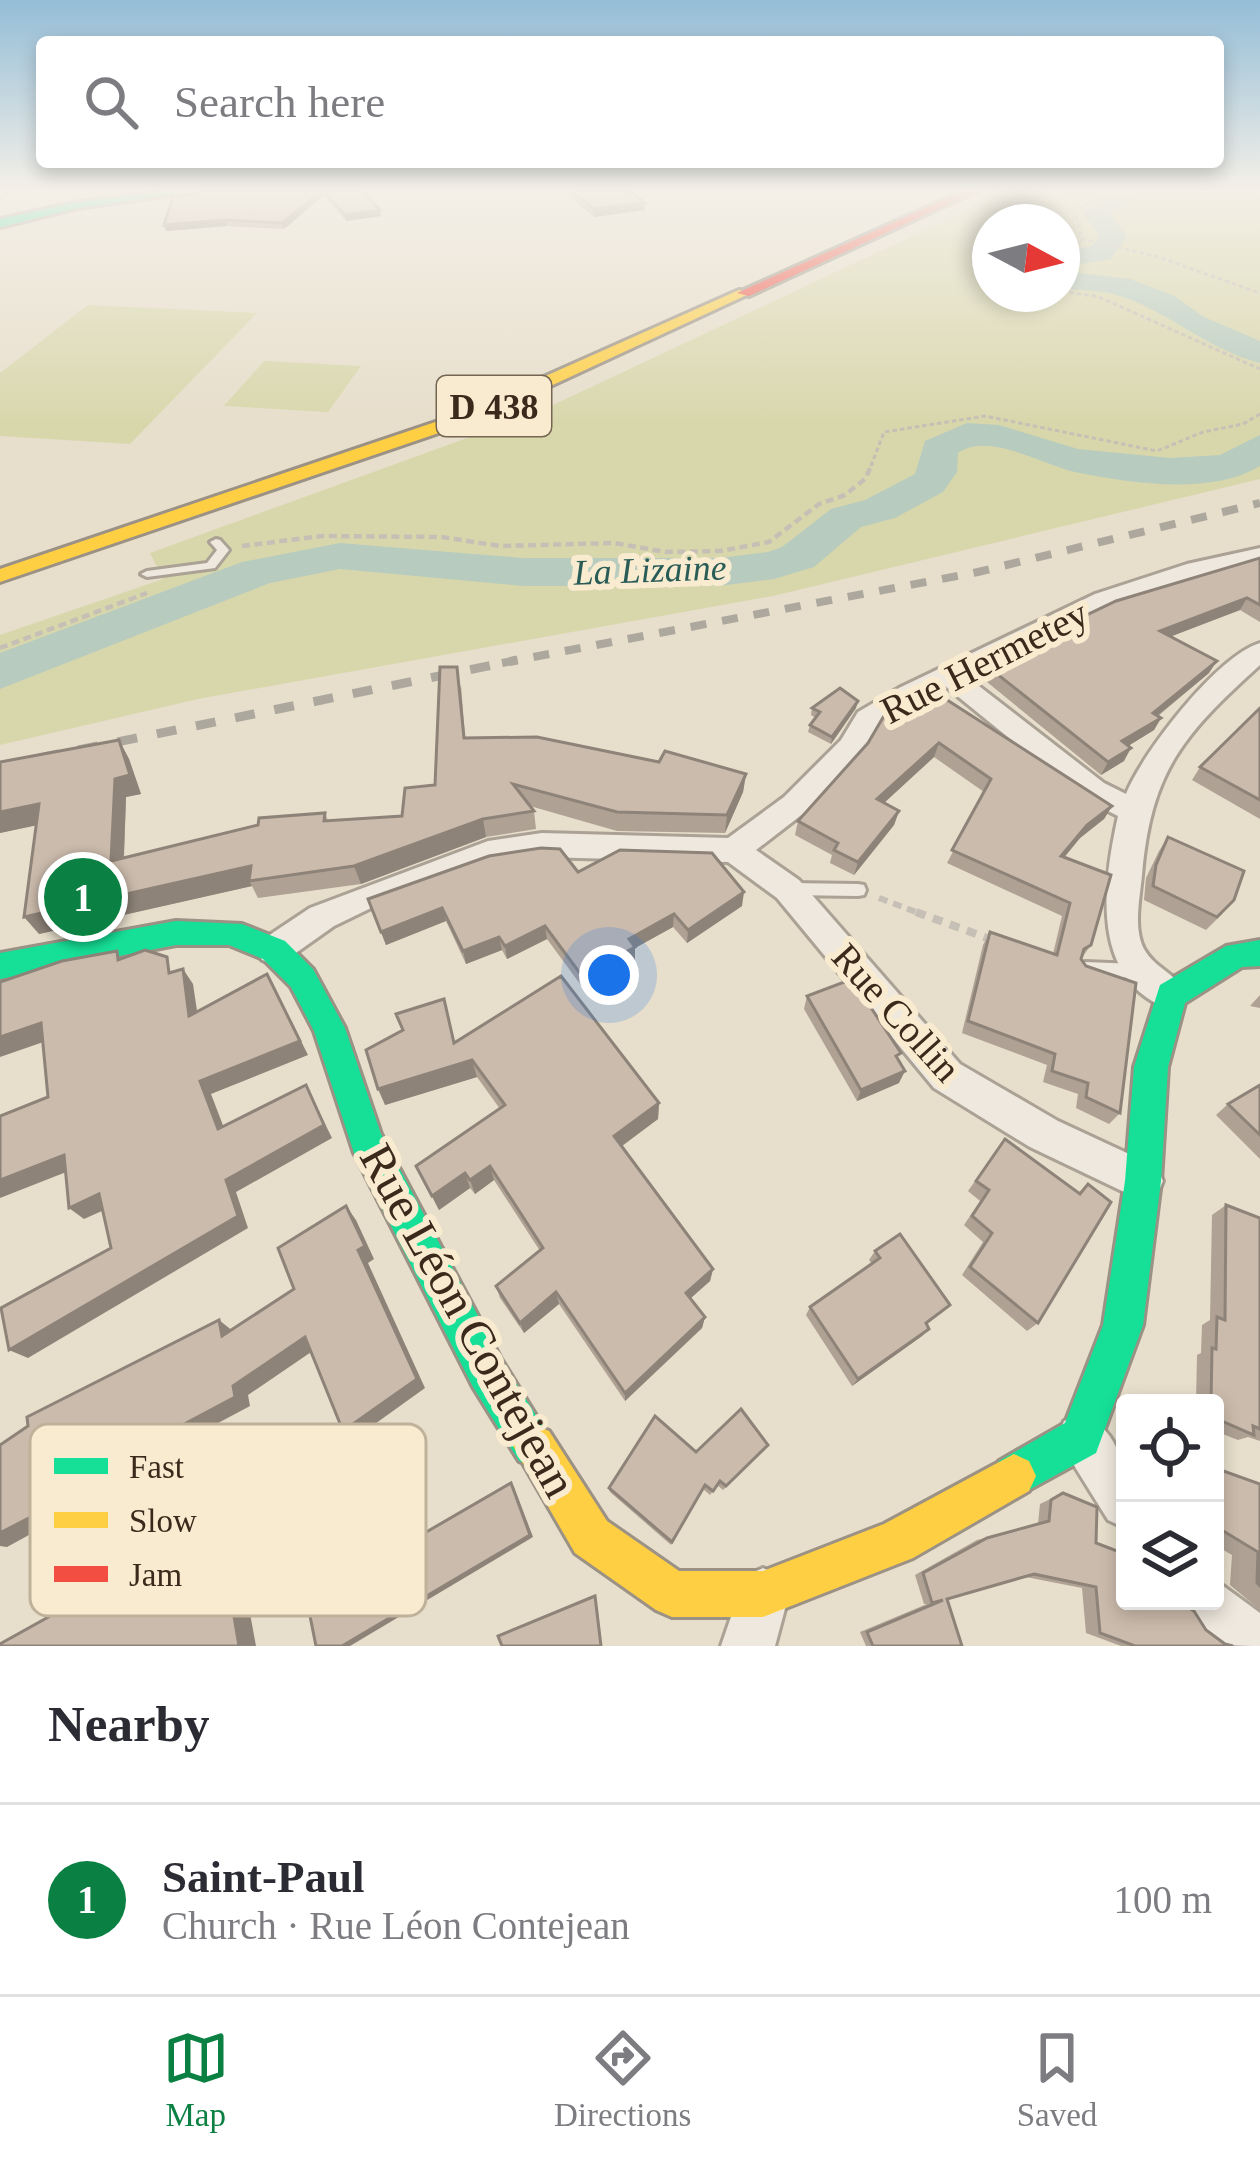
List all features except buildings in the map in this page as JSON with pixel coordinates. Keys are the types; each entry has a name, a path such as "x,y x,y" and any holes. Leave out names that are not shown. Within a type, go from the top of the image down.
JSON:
{"main road":[{"name":"D 438","path":"0,576 244,497 471,416 800,268"},
{"path":"0,966 176,933 231,934 274,950"},
{"name":"Rue Léon Contejean","path":"274,950 302,978 329,1028 366,1141 487,1373 591,1537 672,1594 763,1594 897,1542 1081,1438"},
{"path":"1081,1438 1123,1325 1143,1181 1151,1067 1171,995 1237,955 1260,953"}],"street":[{"name":"Rue Hermetey","path":"734,850 794,805 851,747 868,719 946,674 1103,599 1260,555"},
{"path":"1171,995 1136,971 1119,931 1134,811 1156,765 1195,709 1260,651"},
{"path":"946,674 1094,791 1134,811"},
{"path":"274,950 322,917 359,899 488,853 542,845 734,850"},
{"name":"Rue Collin","path":"734,850 788,889 947,1076 1044,1134 1143,1181"},
{"path":"1081,1438 1124,1502"},
{"path":"748,1646 763,1594"},
{"path":"1214,1610 1260,1646"}],"lane":[{"path":"146,574 212,566 220,546"},
{"path":"788,889 858,890"},
{"path":"1085,969 1136,971"}],"path":[{"path":"1183,268 1260,292"},
{"path":"1080,294 1100,297 1260,369"},
{"path":"220,546 322,536 442,537 500,547 614,543 666,552 720,551 769,542 818,504 845,495 866,478 884,432 985,416 1157,451 1181,445 1193,436 1244,427 1260,414"},
{"path":"0,648 160,588 181,573"},
{"path":"858,890 1008,945"}],"green space":[{"path":"845,268 972,268 972,312 1080,312 1080,268 1260,268 1260,479 773,596 198,699 0,745 0,635 163,579 150,553 536,413"},
{"path":"88,305 257,313 130,444 0,436 0,373"},
{"path":"264,361 361,366 328,412 224,406"}],"waterway":[{"name":"La Lizaine","path":"1080,282 1120,285 1163,302 1193,324 1260,353"},
{"name":"La Lizaine","path":"0,672 258,572 340,556 523,572 719,572 774,565 798,557 846,518 880,509 929,483 937,472 939,449 967,435 999,437 1078,461 1170,470 1228,466 1260,447"}],"railway":[{"path":"507,662 978,572 1260,503"},
{"path":"507,662 517,660"},
{"path":"0,766 507,662"},
{"path":"502,663 507,662"}],"traffic: fast":[{"path":"0,966 176,933 231,933 274,950 302,978 329,1028 366,1141 487,1373 534,1446"},
{"path":"1014,1476 1081,1438 1123,1325 1143,1181 1151,1067 1171,995 1237,955 1260,953"}],"traffic: slow":[{"path":"0,576 471,416 744,293"},
{"path":"534,1446 591,1537 672,1594 763,1594 897,1542 1014,1476"}],"traffic: jam":[{"path":"744,293 800,268"}],"place":[{"name":"Saint-Paul","path":"83,897"}]}
